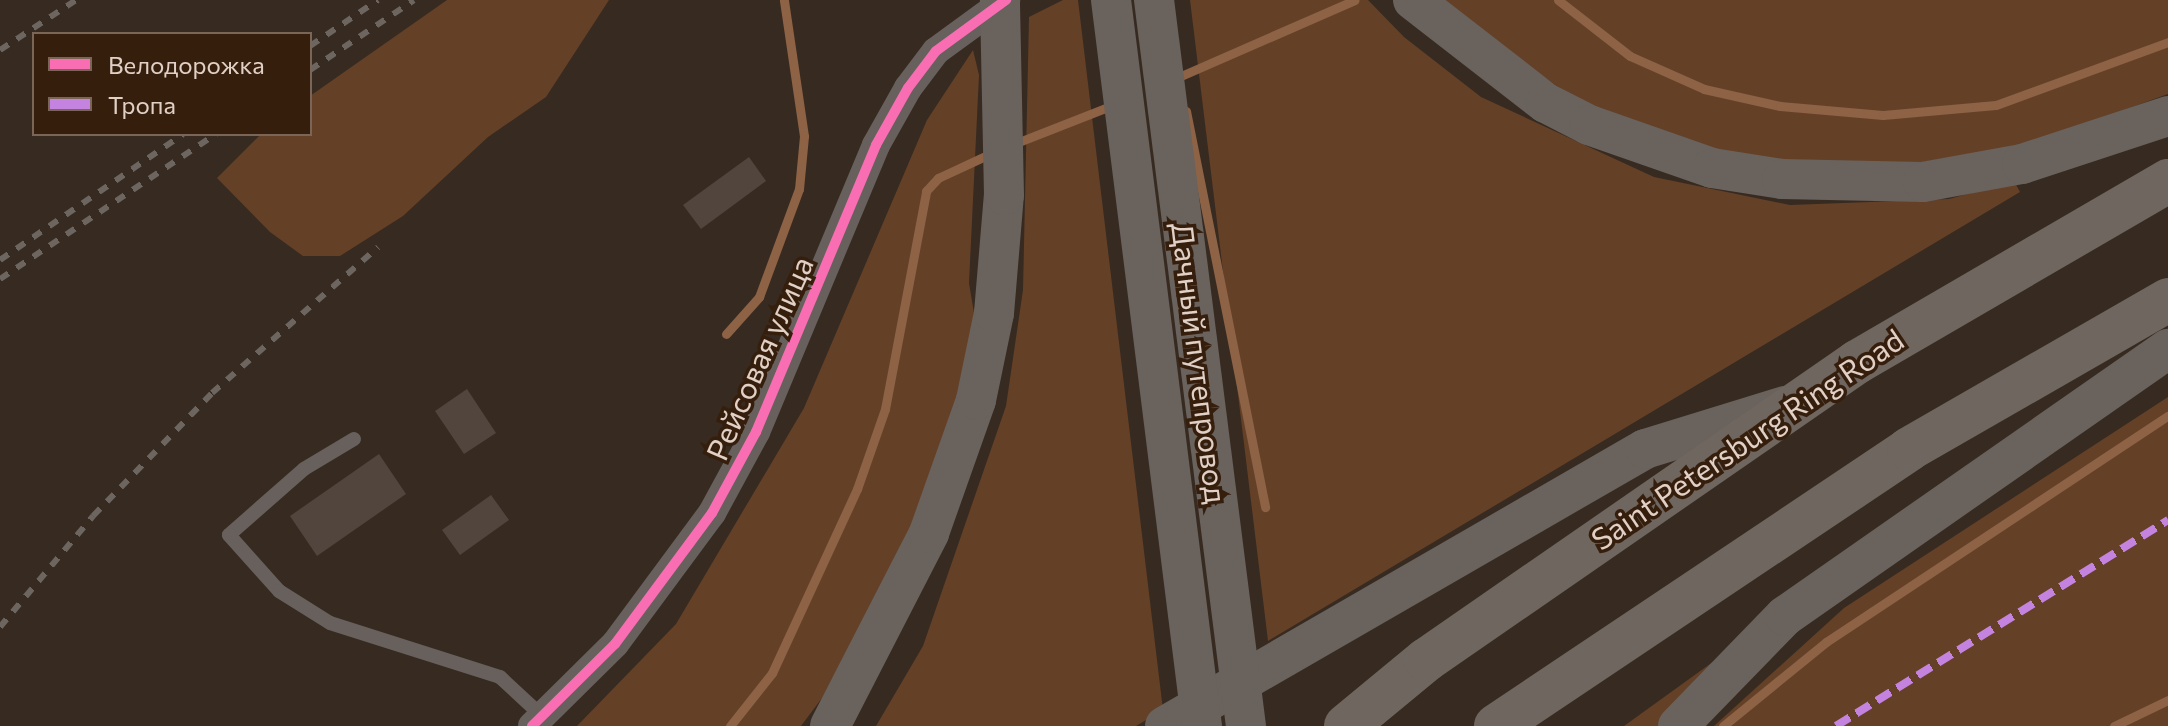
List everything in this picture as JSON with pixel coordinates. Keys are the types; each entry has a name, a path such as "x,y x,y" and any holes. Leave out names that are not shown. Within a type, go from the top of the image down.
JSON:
{"highway":[{"name":"Saint Petersburg Ring Road","path":"1346,726 1426,660 1797,402 2168,181"},
{"path":"1496,726 1909,449 2168,300"}],"main road":[{"path":"831,723 929,533 976,400 994,313 1004,195 1003,0"},
{"name":"Дачный путепровод","path":"1111,0 1202,726"},
{"name":"Дачный путепровод","path":"1154,0 1246,726"},
{"path":"1413,0 1477,54 1546,103 1635,145 1712,168 1843,185 1923,182 2022,164 2168,116"},
{"path":"1678,726 1785,616 1911,523 2168,349"},
{"path":"1165,726 1645,449 1797,402"}],"street":[{"name":"Рейсовая улица","path":"538,722 642,612 712,513 756,432 876,145 908,88 936,51 1003,0"}],"lane":[{"path":"354,439 304,469 229,535 279,591 330,623 500,677 538,722"}],"shaded area":[{"path":"447,0 609,0 546,97 488,137 403,216 340,256 303,256 270,232 217,178 259,136 312,136 312,95"},
{"path":"1063,0 1078,0 1163,710 1136,726 876,726 923,646 1006,406 1023,290 1029,17"},
{"path":"1190,0 1368,0 1404,37 1481,97 1654,177 1790,205 1949,199 2014,181 2020,192 1268,641"},
{"path":"1434,0 2168,0 2168,94 2058,134 1945,164 1858,170 1699,151 1594,112"},
{"path":"973,50 979,75 969,283 974,313 961,395 914,524 822,698 801,726 577,726 676,624 804,408 927,120"},
{"path":"2168,397 2168,726 1714,726 1844,608"},
{"path":"1721,656 1664,726 1624,726"}],"building":[{"path":"749,157 766,181 701,229 683,205"},
{"path":"467,389 496,433 464,454 435,411"},
{"path":"379,454 406,494 317,556 290,516"},
{"path":"491,495 509,520 460,555 442,530"}],"waterway":[{"path":"726,334 759,297 799,189 804,136 784,0"},
{"path":"1174,79 1355,0"},
{"path":"1558,0 1630,56 1704,89 1780,106 1883,115 1996,105 2168,42"},
{"path":"1011,145 1113,105"},
{"path":"1186,111 1265,507"},
{"path":"730,726 772,673 857,489 885,409 926,191 938,178 994,152"},
{"path":"1723,726 1826,642 2168,416"},
{"path":"2114,726 2168,700"}],"railway":[{"path":"0,50 76,0"},
{"path":"312,45 378,0"},
{"path":"312,69 414,0"},
{"path":"0,260 180,136"},
{"path":"0,279 213,136"},
{"path":"0,627 93,516 212,393 378,247"}],"marked path":[{"path":"1836,726 2168,520"}],"cycle path":[{"path":"532,726 615,644 712,513 756,432 876,145 908,88 936,51 1006,0"}]}
